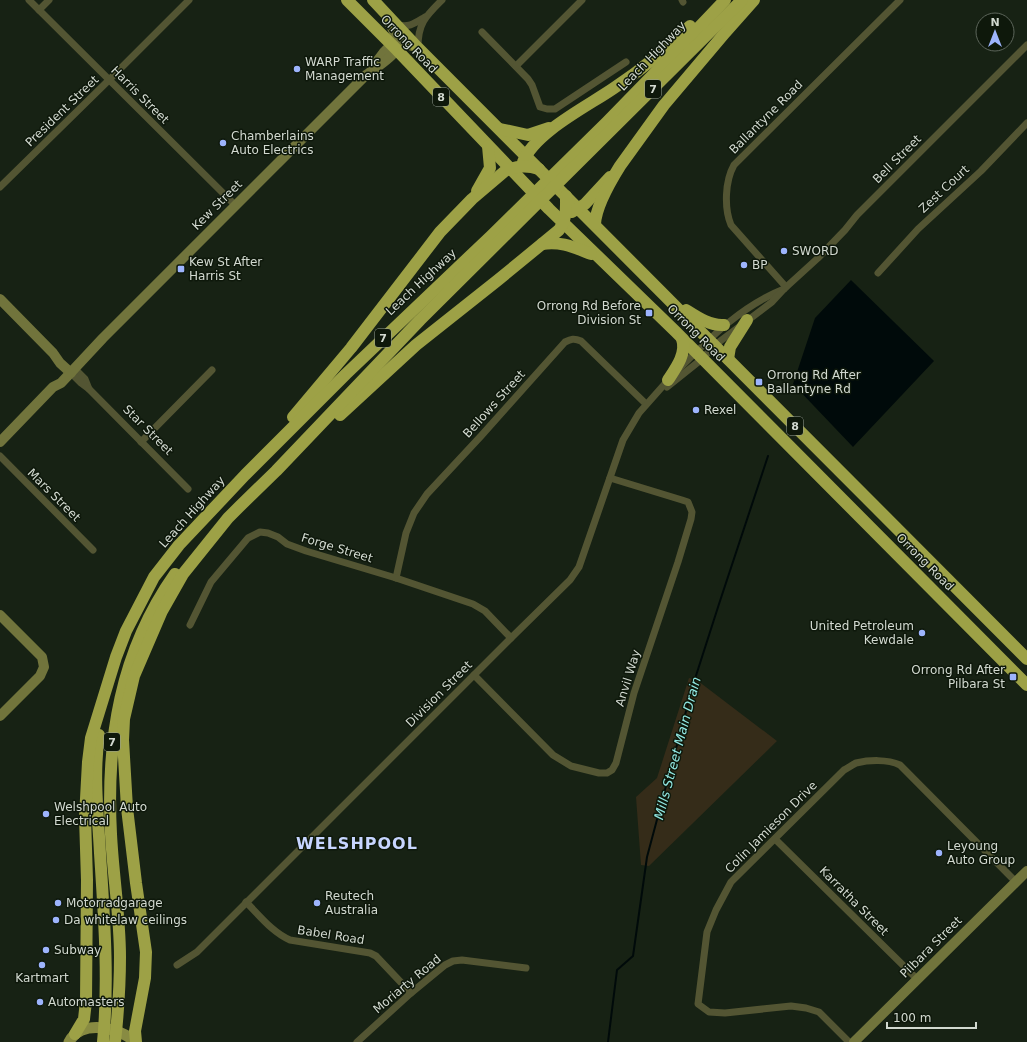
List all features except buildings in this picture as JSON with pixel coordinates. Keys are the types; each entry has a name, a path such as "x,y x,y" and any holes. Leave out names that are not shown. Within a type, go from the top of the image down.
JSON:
{"highway":[{"name":"Orrong Road","path":"347,0 395,47 488,146 519,163 541,170 1027,659"},
{"name":"Orrong Road","path":"372,0 500,129 519,163"},
{"path":"245,475 351,348 440,232 472,199 505,171 519,163 530,149 554,127 615,88 653,60 680,36 715,0"},
{"name":"Leach Highway","path":"560,174 725,0"},
{"name":"Leach Highway","path":"228,518 276,471 528,206 742,0"},
{"path":"565,218 579,208 620,166 664,105 754,0"},
{"path":"500,129 528,135 554,127"},
{"path":"472,199 490,168 488,146"},
{"path":"519,163 525,184 550,209 558,212 565,218"},
{"path":"595,224 597,212 620,166"},
{"path":"276,471 416,344 559,230 565,218 566,196"},
{"name":"Leach Highway","path":"116,658 126,631 154,577 179,545 245,475 351,369 528,206"},
{"name":"Orrong Road","path":"565,218 595,255 682,339 1027,685"},
{"path":"542,244 564,244 595,255"},
{"path":"660,291 701,319 714,325 724,326"},
{"path":"728,359 730,347 747,320"},
{"path":"668,380 680,360 684,348 682,339"},
{"name":"7","path":"115,1042 119,1001 120,957 110,833 110,801 112,745 118,704 128,667 144,626 164,589 184,562 206,538 228,518"},
{"name":"7","path":"136,1042 135,1031 145,978 146,952 127,808 123,740 124,719 134,676 162,611 183,574 228,518"},
{"name":"7","path":"103,1042 105,1005 104,918 96,774 103,712 116,658"},
{"name":"7","path":"69,1039 84,1019 86,1001 87,880 85,817 88,762 91,738 116,658"}],"main road":[{"path":"69,1039 82,1029 88,1028 104,1029 125,1034 136,1042"}],"street":[{"name":"Harris Street","path":"29,0 235,205"},
{"path":"39,10 49,0"},
{"name":"President Street","path":"0,187 189,0"},
{"path":"372,0 394,30 395,47 418,48 420,27 426,16"},
{"path":"397,25 410,26 426,16 442,0"},
{"path":"516,66 582,0"},
{"name":"Ballantyne Road","path":"785,288 731,225 727,212 729,177 731,170 734,165 900,0"},
{"path":"482,32 516,66 532,85 540,106 547,109 556,109 626,62"},
{"name":"Bell Street","path":"712,342 772,302 818,258 857,215 1027,45"},
{"name":"Kew Street","path":"0,442 53,387 61,383 71,369 88,354 366,75 384,52 395,47"},
{"name":"Zest Court","path":"878,273 918,229 981,171 1027,123"},
{"name":"Bell Street","path":"712,342 724,326 768,295 785,288"},
{"name":"Star Street","path":"0,299 54,353 60,363 85,379 89,389 188,489"},
{"name":"Bellows Street","path":"396,578 406,533 414,514 427,494 565,342 576,338 581,341 646,404"},
{"path":"699,356 712,342"},
{"name":"Division Street","path":"654,396 668,380 699,356"},
{"name":"Division Street","path":"177,965 197,952 575,574 579,567 628,429 646,404 699,356"},
{"path":"141,442 212,370"},
{"name":"Mars Street","path":"0,456 93,550"},
{"name":"Anvil Way","path":"474,675 552,755 571,766 599,773 607,773 612,770 616,763 634,693 678,562 692,512 688,502 610,478"},
{"name":"Forge Street","path":"190,625 211,582 240,546 248,538 260,532 278,537 287,544 306,551 396,578 474,604 485,610 511,638"},
{"path":"0,615 42,657 44,667 40,676 0,716"},
{"name":"Colin Jamieson Drive","path":"849,1042 819,1012 806,1008 792,1006 725,1013 708,1012 698,1004 707,932 716,910 731,882 844,770 855,764 892,761 900,765 1016,882"},
{"name":"Karratha Street","path":"775,839 917,979"},
{"name":"Pilbara Street","path":"854,1042 1027,871"},
{"name":"Babel Road","path":"246,902 276,933 290,940 364,951 376,956 411,993"},
{"name":"Moriarty Road","path":"357,1042 411,993 445,965 453,961 462,960 526,968"}],"shaded area":[{"path":"851,280 934,361 853,447 793,384 815,318"},
{"path":"689,678 698,681 777,741 649,866 641,865 636,797 657,778"}],"waterway":[{"name":"Mills Street Main Drain","path":"608,1042 617,970 633,956 647,857 693,685 768,456"}],"place":[{"name":"WARP Traffic Management","path":"297,69"},
{"name":"Chamberlains Auto Electrics","path":"223,143"},
{"name":"SWORD","path":"784,251"},
{"name":"BP","path":"744,265"},
{"name":"Kew St After Harris St","path":"181,269"},
{"name":"Orrong Rd Before Division St","path":"649,313"},
{"name":"Orrong Rd After Ballantyne Rd","path":"759,382"},
{"name":"Rexel","path":"696,410"},
{"name":"United Petroleum Kewdale","path":"922,633"},
{"name":"Orrong Rd After Pilbara St","path":"1013,677"},
{"name":"Welshpool Auto Electrical","path":"46,814"},
{"name":"Leyoung Auto Group","path":"939,853"},
{"name":"Motorradgarage","path":"58,903"},
{"name":"Reutech Australia","path":"317,903"},
{"name":"Da whitelaw ceilings","path":"56,920"},
{"name":"Subway","path":"46,950"},
{"name":"Kartmart","path":"42,965"},
{"name":"Automasters","path":"40,1002"}],"district":[{"name":"WELSHPOOL","path":"357,843"}]}
